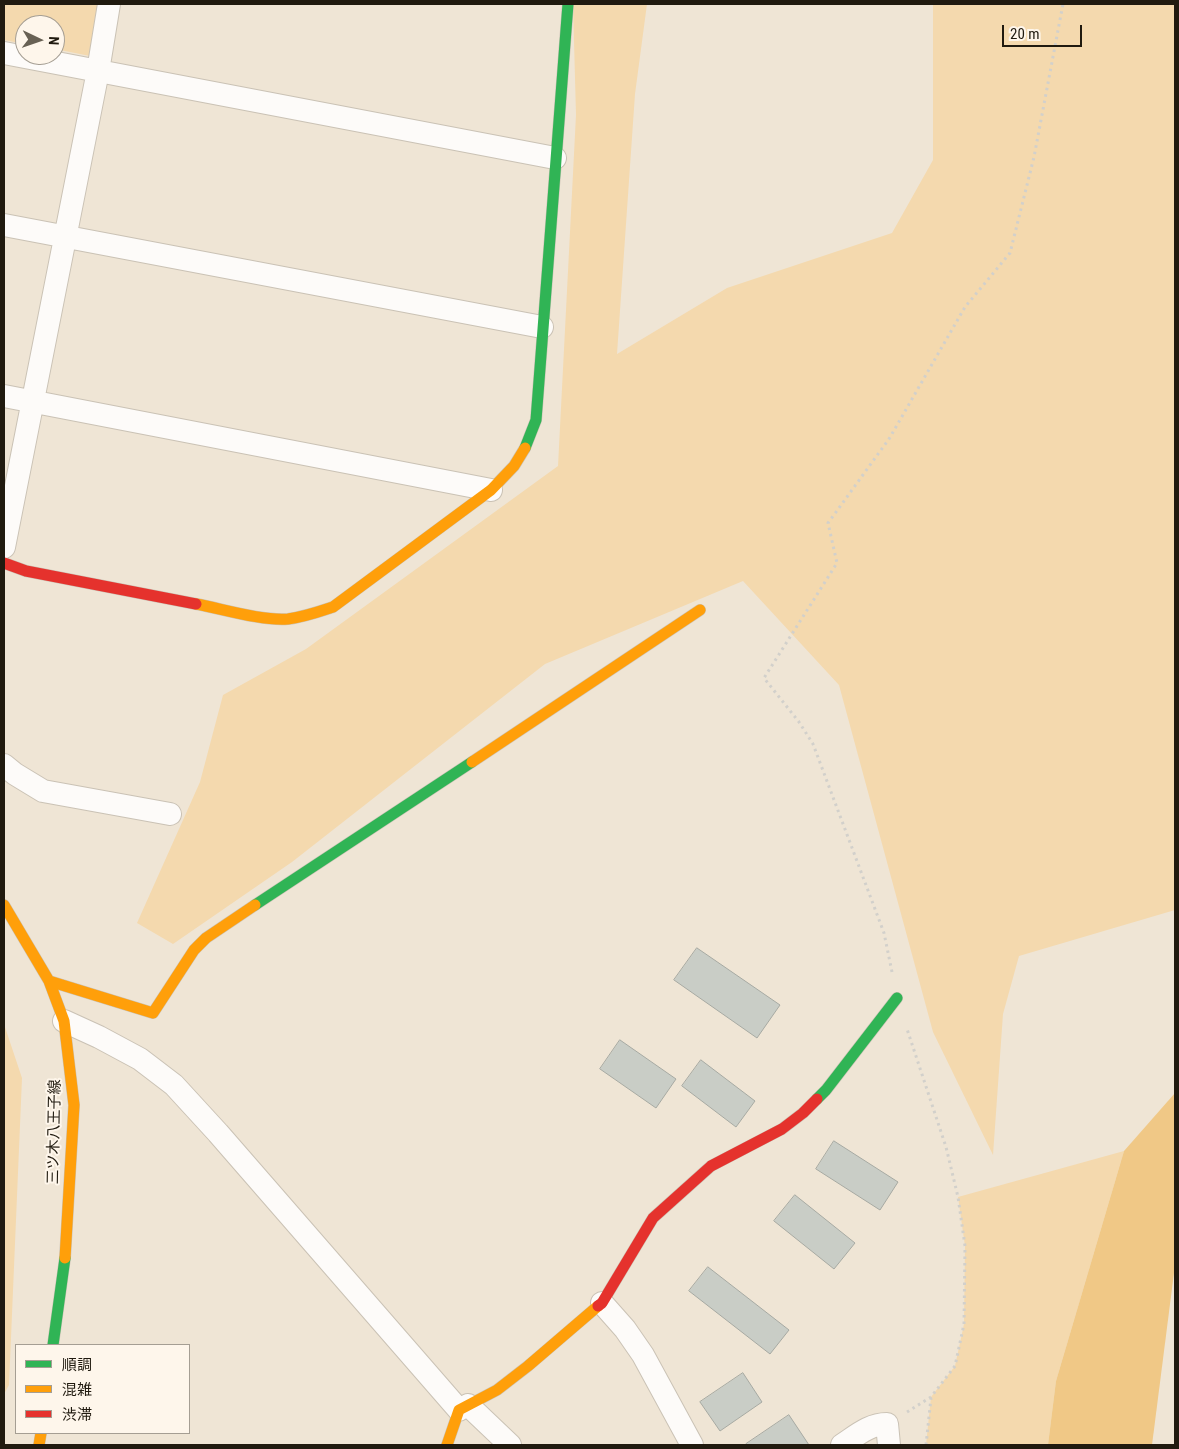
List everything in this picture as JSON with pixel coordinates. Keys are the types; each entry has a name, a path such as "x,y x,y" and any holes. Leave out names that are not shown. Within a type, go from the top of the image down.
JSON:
{"street":[{"path":"4,547 98,71 109,4"},
{"path":"4,563 26,571 248,615 286,619 302,617 333,607 347,598 492,490 521,457 531,438 536,420 568,4"},
{"path":"4,53 555,158"},
{"path":"4,225 542,327"},
{"path":"4,396 492,490"},
{"path":"49,981 153,1013 194,950 206,938 700,610"},
{"path":"4,765 14,774 44,791 170,814"},
{"name":"三ツ木八王子線","path":"4,905 49,981 64,1021 72,1079 74,1105 66,1252 53,1344"},
{"path":"447,1445 464,1408 497,1390 602,1303 653,1218 711,1166 782,1129 802,1113 826,1090 898,998"},
{"path":"64,1021 100,1037 140,1059 174,1085 464,1408 510,1445"},
{"path":"602,1303 625,1329 643,1355 692,1445"},
{"path":"842,1445 877,1424 887,1424 889,1445"}],"path":[{"path":"926,1445 931,1397 955,1366 964,1324 964,1246 958,1197 946,1147 898,998 884,933 813,744 800,722 764,678 837,564 828,523 889,439 965,307 1010,253 1034,157 1063,4"}],"shaded area":[{"path":"4,4 102,4 95,57 65,51 65,15 15,15 15,42 4,40"},
{"path":"573,4 647,4 635,94 617,354 727,288 892,233 933,160 933,4 1175,4 1175,910 1019,956 1003,1014 993,1155 933,1032 839,685 743,581 545,664 292,862 173,944 137,923 200,782 223,695 306,649 558,466 576,115"},
{"path":"4,1024 22,1078 9,1385 4,1394"},
{"path":"1175,1093 1175,1265 1152,1445 1048,1445 1056,1381 1124,1151"},
{"path":"1124,1151 1056,1381 1048,1445 926,1445 931,1397 955,1366 964,1324 965,1246 958,1197"}],"building":[{"path":"697,948 780,1005 757,1038 674,980"},
{"path":"620,1040 676,1079 656,1108 600,1069"},
{"path":"701,1060 755,1101 736,1127 682,1086"},
{"path":"834,1141 898,1182 880,1210 816,1169"},
{"path":"795,1195 855,1243 834,1269 774,1221"},
{"path":"708,1267 789,1330 770,1354 689,1291"},
{"path":"743,1373 762,1402 720,1431 700,1402"},
{"path":"789,1415 809,1445 746,1445 746,1444"}],"traffic: fast":[{"path":"525,448 536,420 568,4"},
{"path":"255,905 472,762"},
{"path":"817,1099 897,998"},
{"path":"53,1344 65,1258"}],"traffic: slow":[{"path":"196,604 277,619 300,617 333,607 491,490 514,466 525,448"},
{"path":"472,762 700,610"},
{"path":"4,905 49,981 64,1021 74,1105 65,1258"},
{"path":"49,981 153,1013 194,950 206,938 255,905"},
{"path":"447,1445 459,1410 497,1390 598,1306"},
{"path":"39,1445 41,1434"}],"traffic: jam":[{"path":"4,563 26,571 196,604"},
{"path":"598,1306 602,1303 653,1218 711,1166 782,1129 803,1113 817,1099"}]}
